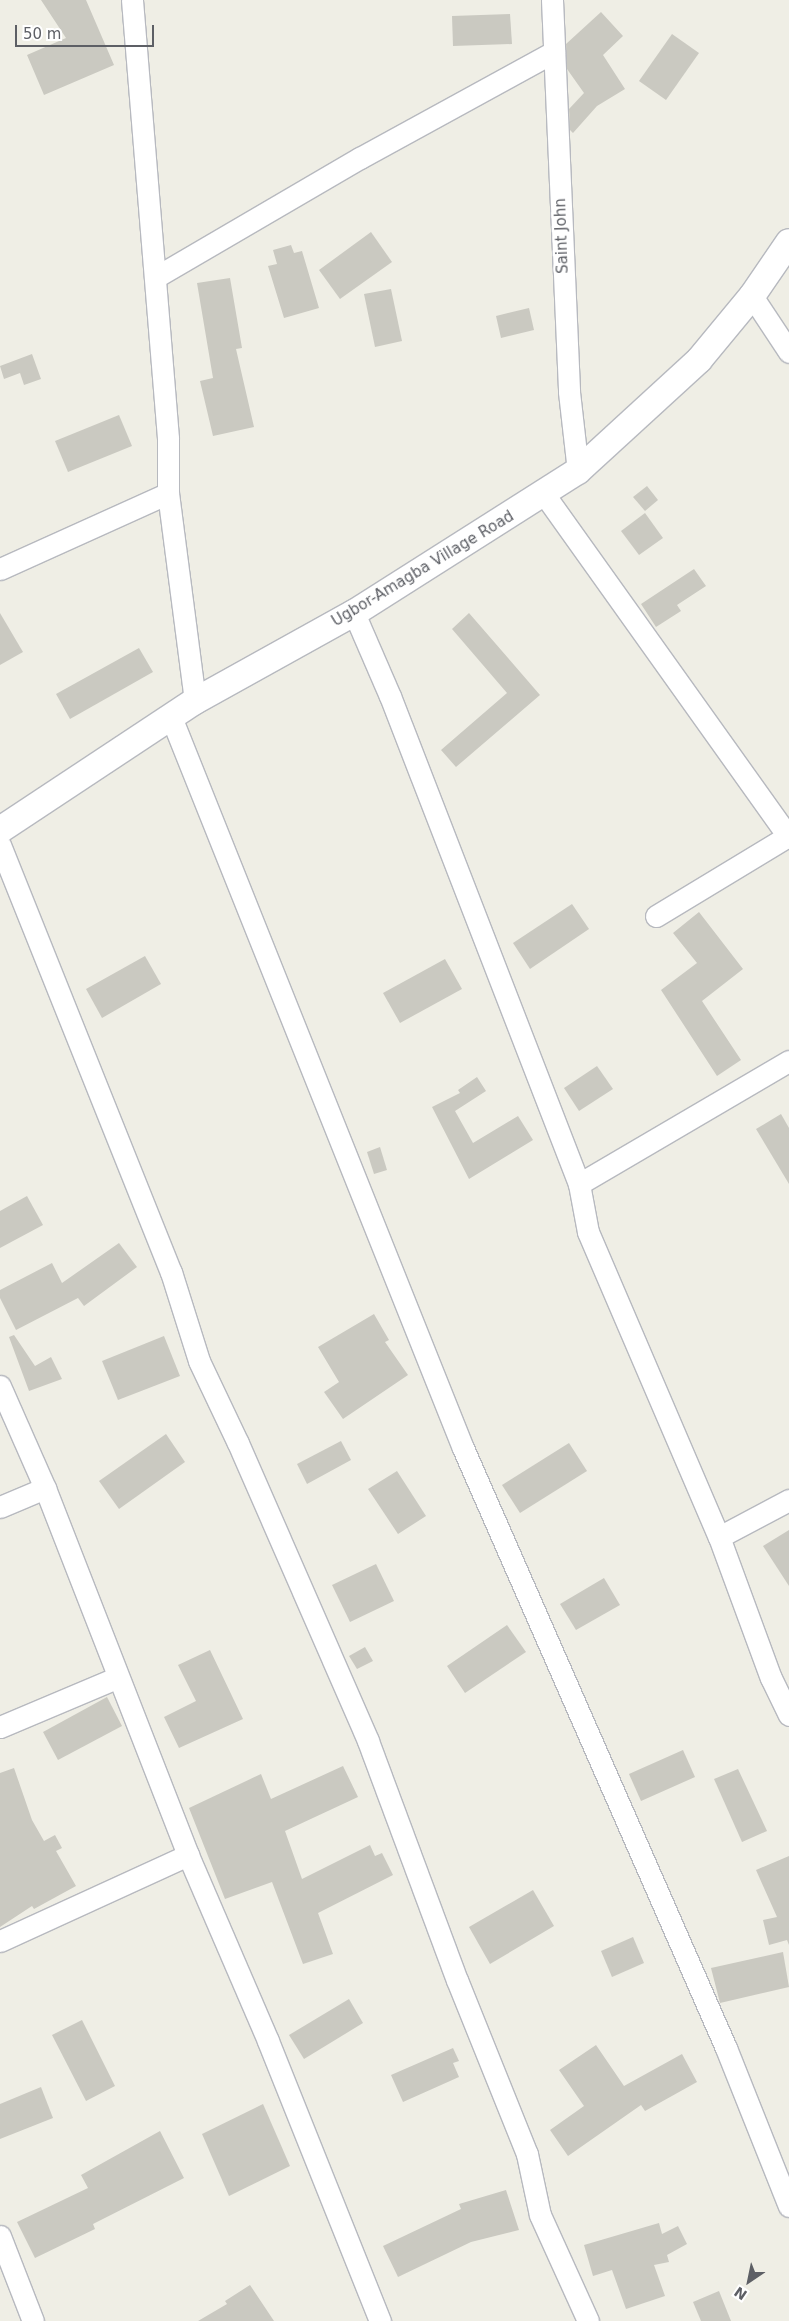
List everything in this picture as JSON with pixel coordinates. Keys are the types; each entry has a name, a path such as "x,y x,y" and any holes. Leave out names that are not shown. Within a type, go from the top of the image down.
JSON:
{"street":[{"path":"132,0 168,438 168,492 195,701"},
{"name":"Saint John","path":"552,0 569,392 578,471"},
{"path":"156,277 360,158 554,52"},
{"name":"Ugbor-Amagba Village Road","path":"0,830 195,701 354,613 578,471 699,360 752,296 789,242"},
{"path":"752,296 789,352"},
{"path":"0,569 168,492"},
{"path":"544,494 788,837 656,916"},
{"path":"354,613 404,733 579,1184 588,1232 719,1537 771,1678 789,1716"},
{"path":"171,717 463,1448 718,2031 789,2206"},
{"path":"0,845 171,1272 199,1361 238,1442 368,1741 456,1980 527,2154 540,2215 588,2321"},
{"path":"579,1184 789,1061"},
{"path":"0,1386 45,1488 116,1678 188,1855 268,2041 380,2321"},
{"path":"0,1507 45,1488"},
{"path":"719,1537 789,1500"},
{"path":"0,1727 116,1678"},
{"path":"0,1941 188,1855"},
{"path":"0,2236 33,2321"}],"building":[{"path":"41,0 86,0 114,65 44,95 27,55 66,38"},
{"path":"601,12 623,36 603,55 625,89 597,106 573,133 570,130 569,109 584,93 567,69 566,44"},
{"path":"510,14 512,44 453,46 452,16"},
{"path":"672,34 699,53 666,100 639,81"},
{"path":"371,232 392,262 340,299 319,270"},
{"path":"291,245 294,253 302,251 319,308 284,318 268,266 277,264 273,250"},
{"path":"230,278 242,348 236,349 254,427 213,436 200,381 213,378 197,283"},
{"path":"391,289 402,341 375,347 364,294"},
{"path":"529,308 534,330 501,338 496,316"},
{"path":"32,354 41,379 24,385 20,373 4,379 0,366"},
{"path":"119,415 132,446 68,472 55,441"},
{"path":"647,486 658,500 645,511 633,497"},
{"path":"645,513 663,538 639,555 621,531"},
{"path":"694,569 706,586 677,605 681,611 656,627 641,604"},
{"path":"0,613 23,652 0,665"},
{"path":"469,613 540,695 456,767 441,750 507,693 452,629"},
{"path":"139,648 153,672 70,719 56,694"},
{"path":"572,904 589,929 530,969 513,943"},
{"path":"699,912 743,969 702,1001 741,1060 717,1076 661,990 697,963 673,933"},
{"path":"145,956 161,984 102,1018 86,989"},
{"path":"445,959 462,989 400,1023 383,993"},
{"path":"597,1066 613,1089 579,1111 564,1088"},
{"path":"477,1077 486,1091 455,1111 473,1143 518,1116 533,1140 469,1179 432,1107 460,1093 458,1090"},
{"path":"781,1114 789,1128 789,1184 756,1129"},
{"path":"380,1147 387,1170 374,1174 367,1152"},
{"path":"27,1196 43,1225 0,1248 0,1211"},
{"path":"119,1243 137,1267 84,1306 78,1298 16,1330 0,1298 0,1290 52,1263 62,1283"},
{"path":"374,1314 389,1340 385,1342 408,1375 343,1419 324,1392 339,1382 318,1347"},
{"path":"14,1335 35,1366 51,1357 62,1379 29,1391 9,1337"},
{"path":"164,1336 180,1376 118,1400 102,1361"},
{"path":"166,1434 185,1462 119,1509 99,1481"},
{"path":"341,1441 351,1460 307,1484 297,1464"},
{"path":"569,1443 587,1471 520,1513 502,1485"},
{"path":"397,1471 426,1516 398,1534 368,1489"},
{"path":"789,1530 789,1586 763,1546"},
{"path":"376,1564 394,1601 350,1622 332,1585"},
{"path":"604,1578 620,1605 576,1630 560,1604"},
{"path":"507,1625 526,1652 465,1693 447,1666"},
{"path":"365,1647 373,1661 357,1669 349,1656"},
{"path":"210,1650 243,1719 179,1748 164,1717 196,1701 178,1665"},
{"path":"107,1697 122,1726 58,1760 43,1732"},
{"path":"683,1750 695,1777 641,1801 629,1774"},
{"path":"343,1766 358,1797 285,1831 302,1879 370,1845 375,1856 382,1853 393,1875 318,1913 333,1954 303,1964 272,1882 225,1899 189,1808 261,1774 271,1799"},
{"path":"14,1768 32,1820 44,1841 55,1835 62,1848 56,1851 76,1886 34,1909 32,1906 0,1927 0,1773"},
{"path":"738,1769 767,1831 742,1842 714,1779"},
{"path":"789,1856 789,1945 787,1940 769,1945 763,1920 777,1917 756,1870"},
{"path":"533,1890 554,1926 490,1964 469,1927"},
{"path":"633,1937 644,1963 612,1977 601,1951"},
{"path":"783,1952 789,1987 720,2003 711,1968"},
{"path":"349,1999 363,2023 304,2059 289,2035"},
{"path":"82,2020 115,2086 86,2101 52,2035"},
{"path":"596,2045 624,2086 682,2054 697,2082 645,2111 641,2105 568,2156 550,2130 584,2106 559,2070"},
{"path":"453,2048 459,2061 453,2063 459,2077 403,2102 391,2075"},
{"path":"41,2087 53,2118 0,2139 0,2104"},
{"path":"263,2104 290,2166 229,2196 202,2134"},
{"path":"160,2131 184,2178 93,2224 95,2229 35,2258 17,2222 88,2188 81,2175"},
{"path":"506,2190 519,2230 471,2242 398,2277 383,2246 461,2209 459,2204"},
{"path":"659,2223 662,2234 678,2226 687,2244 667,2255 669,2262 654,2265 665,2296 626,2309 612,2270 593,2276 584,2245"},
{"path":"250,2285 274,2321 198,2321 227,2304 225,2301"},
{"path":"719,2291 731,2321 701,2321 693,2302"}]}
